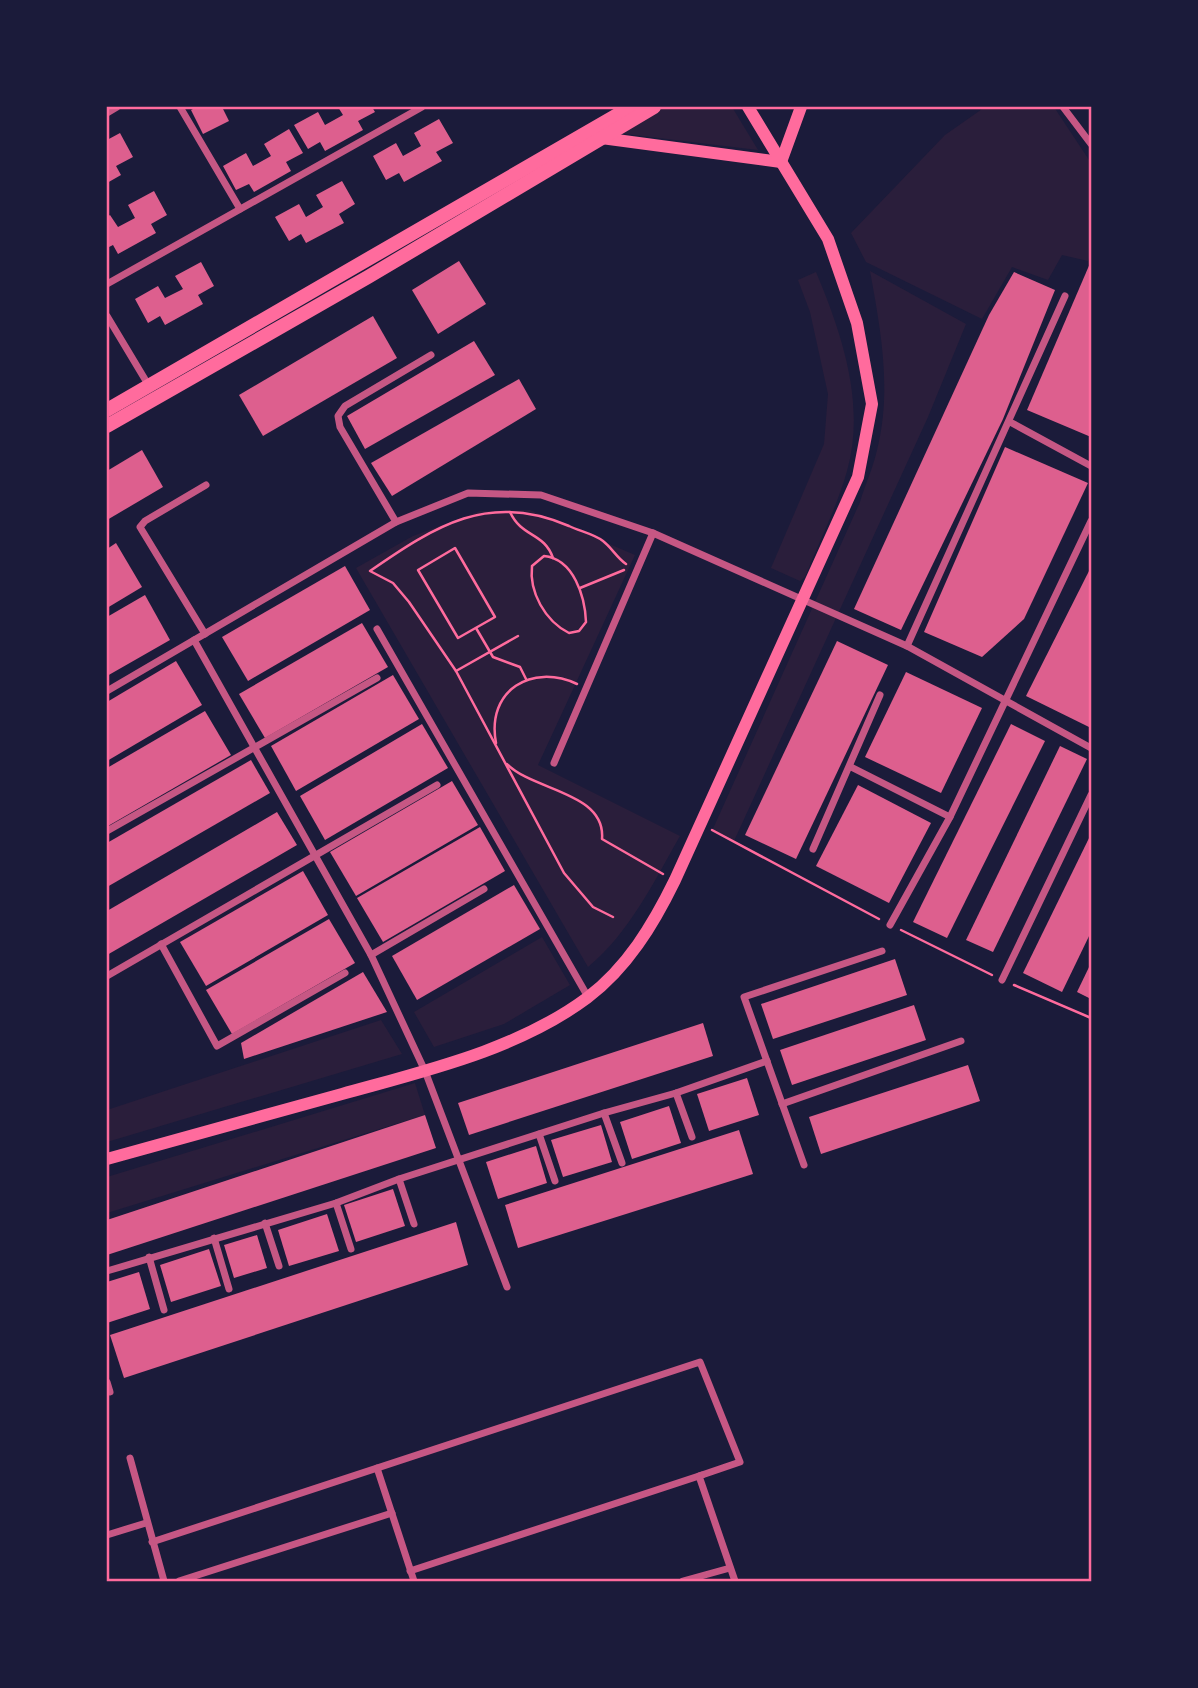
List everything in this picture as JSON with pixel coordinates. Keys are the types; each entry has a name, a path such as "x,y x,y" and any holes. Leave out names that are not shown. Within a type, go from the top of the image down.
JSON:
{"main road":[{"path":"107,426 369,277 593,137 631,107"},
{"path":"107,411 593,137 654,107"},
{"path":"107,1159 425,1071 544,1027 588,997 622,966 663,905 858,477 872,404 857,323 828,239 748,107"},
{"path":"781,162 801,107"},
{"path":"593,137 781,162"}],"street":[{"path":"107,113 117,107"},
{"path":"180,107 240,209"},
{"path":"107,284 422,107"},
{"path":"1063,107 1091,144"},
{"path":"907,646 1065,296"},
{"path":"107,316 149,386"},
{"path":"396,522 340,427 338,416 345,406 431,355"},
{"path":"1010,422 1091,466"},
{"path":"205,634 140,527 145,521 206,485"},
{"path":"107,691 396,522 468,493 541,495 653,533 907,646 1091,748"},
{"path":"890,925 950,817 1091,521"},
{"path":"554,763 653,533"},
{"path":"377,629 588,997"},
{"path":"194,640 371,955 425,1071 507,1287"},
{"path":"107,831 377,678"},
{"path":"813,849 851,767 880,695"},
{"path":"851,767 950,817"},
{"path":"107,976 437,785"},
{"path":"1002,979 1091,795"},
{"path":"371,955 484,890"},
{"path":"161,944 217,1046 345,973"},
{"path":"804,1165 744,997 882,951"},
{"path":"782,1104 961,1041"},
{"path":"107,1271 336,1203 400,1179 604,1113 676,1093 767,1061"},
{"path":"676,1093 692,1137"},
{"path":"604,1113 622,1163"},
{"path":"540,1134 555,1181"},
{"path":"400,1179 414,1224"},
{"path":"336,1203 351,1249"},
{"path":"265,1223 279,1266"},
{"path":"214,1238 229,1289"},
{"path":"149,1257 164,1310"},
{"path":"152,1542 700,1362 740,1462 410,1571"},
{"path":"107,1382 110,1392"},
{"path":"130,1458 145,1523 164,1581"},
{"path":"377,1468 414,1581"},
{"path":"706,1474 699,1476 735,1581"},
{"path":"179,1581 392,1513"},
{"path":"107,1535 145,1523"},
{"path":"683,1581 730,1567"}],"path":[{"path":"510,512 520,529 547,544 553,558"},
{"path":"580,588 630,567 603,541 556,520 529,513 471,516 439,527 370,570 393,583 456,671 564,873 593,907 613,917"},
{"path":"455,548 495,617 476,628 458,638 418,570 455,548"},
{"path":"544,556 553,558 565,567 580,588 586,622 579,631 569,633 548,616 533,583 535,562 544,556"},
{"path":"476,628 493,657 520,667 526,679"},
{"path":"456,671 518,636"}],"shaded area":[{"path":"661,107 732,107 758,150 617,133"},
{"path":"985,107 1054,107 1091,163 1091,254 1088,261 1062,255 1048,280 1012,267 982,319 866,262 851,233 945,135"},
{"path":"870,271 966,324 928,417 734,841 712,831 860,502 877,450 884,406 884,383 881,338"},
{"path":"816,272 842,345 854,420 852,446 843,484 805,577 800,581 771,568 824,444 828,394 810,312 798,280"},
{"path":"530,510 635,555 538,765 680,836 628,923 588,967 356,568 413,536 480,511"},
{"path":"542,937 570,985 504,1024 434,1047 414,1012"},
{"path":"381,1020 402,1054 107,1142 107,1110"},
{"path":"415,1083 425,1115 107,1213 107,1177"}],"building":[{"path":"197,107 222,107 229,121 203,134 191,110"},
{"path":"338,107 372,107 375,112 358,121 363,130 325,151 320,142 308,149 294,125 318,112 325,125 343,115"},
{"path":"439,119 453,143 436,152 442,161 404,182 399,173 386,180 373,156 396,143 403,156 421,146 414,133"},
{"path":"289,129 303,153 286,162 291,171 254,192 249,184 236,190 223,166 246,153 253,166 271,156 264,144"},
{"path":"120,133 133,157 116,166 121,175 107,183 107,140"},
{"path":"342,181 355,204 339,214 344,223 306,243 301,234 289,241 275,217 299,204 306,217 323,207 316,195"},
{"path":"154,191 167,215 151,224 156,233 118,254 113,245 107,248 107,217 110,215 118,227 135,218 128,205"},
{"path":"459,261 486,304 438,334 412,290"},
{"path":"1091,261 1091,437 1027,410"},
{"path":"201,262 214,286 198,295 203,304 165,325 160,316 148,323 135,299 158,286 165,298 183,289 175,276"},
{"path":"1014,272 1055,290 1003,419 901,630 854,609 989,315"},
{"path":"373,316 397,358 263,436 239,395"},
{"path":"474,341 495,375 365,449 347,416"},
{"path":"519,379 536,409 392,496 371,463"},
{"path":"1005,447 1088,483 1024,619 982,657 924,632"},
{"path":"142,450 163,487 107,520 107,471"},
{"path":"116,543 142,587 107,608 107,549"},
{"path":"345,566 370,610 248,681 222,637"},
{"path":"1091,567 1091,728 1026,696"},
{"path":"145,595 170,640 107,676 107,617"},
{"path":"362,623 388,667 265,738 239,694"},
{"path":"837,641 888,665 796,859 745,835"},
{"path":"176,661 202,705 107,761 107,702"},
{"path":"906,672 982,708 941,793 865,757"},
{"path":"393,675 419,719 296,791 271,746"},
{"path":"205,711 231,755 108,826 107,768"},
{"path":"422,724 448,768 325,840 300,796"},
{"path":"1011,724 1045,741 947,938 913,922"},
{"path":"1060,746 1087,759 993,952 966,940"},
{"path":"251,760 270,793 107,887 107,843"},
{"path":"452,781 478,825 356,896 330,852"},
{"path":"858,785 931,823 889,903 816,866"},
{"path":"277,812 297,845 107,955 107,911"},
{"path":"480,827 505,871 383,942 357,898"},
{"path":"1091,834 1091,932 1062,992 1023,973"},
{"path":"303,871 328,915 206,986 180,942"},
{"path":"514,885 540,929 417,1000 392,956"},
{"path":"329,919 355,963 232,1034 206,990"},
{"path":"895,959 907,995 773,1039 761,1004"},
{"path":"1091,963 1091,999 1077,992"},
{"path":"363,972 387,1012 244,1059 241,1043"},
{"path":"914,1005 926,1040 792,1085 780,1050"},
{"path":"703,1023 713,1056 469,1135 458,1103"},
{"path":"968,1065 980,1101 821,1154 809,1117"},
{"path":"747,1078 759,1115 709,1131 697,1094"},
{"path":"669,1106 681,1143 632,1159 620,1122"},
{"path":"425,1115 436,1148 107,1255 107,1220"},
{"path":"601,1125 612,1162 563,1177 551,1140"},
{"path":"739,1130 753,1174 518,1248 505,1205"},
{"path":"536,1146 547,1183 498,1199 486,1162"},
{"path":"393,1189 405,1226 356,1242 344,1205"},
{"path":"327,1214 339,1251 289,1266 278,1230"},
{"path":"456,1222 468,1265 124,1378 110,1335"},
{"path":"257,1235 267,1268 234,1278 224,1245"},
{"path":"209,1249 221,1286 171,1302 160,1265"},
{"path":"139,1272 150,1309 107,1323 107,1282"}]}
